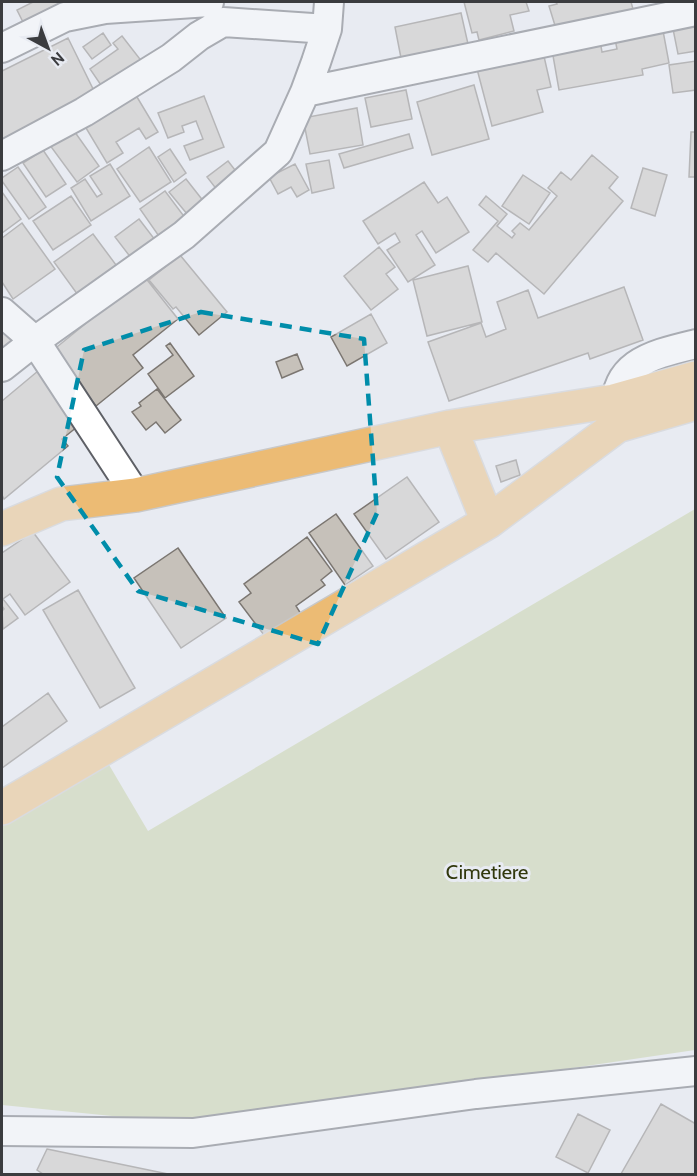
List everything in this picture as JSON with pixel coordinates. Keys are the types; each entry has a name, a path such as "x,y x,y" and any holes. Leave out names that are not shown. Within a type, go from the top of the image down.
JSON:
{"main road":[{"path":"2,808 488,522 615,414 696,378"},
{"path":"2,529 61,504 136,495 450,427 615,414 696,403"},
{"path":"450,427 488,522"}],"street":[{"path":"2,48 65,17 105,9 209,2"},
{"path":"305,92 696,11"},
{"path":"2,156 84,112 171,58 199,36 223,22 328,15 305,92 278,152 184,235 35,340 2,367"},
{"path":"2,312 35,340 136,495"},
{"path":"615,414 623,375 644,359 658,353 696,344"},
{"path":"2,1131 193,1133 476,1094 696,1071"}],"highlighted area":[{"path":"201,312 364,339 377,513 318,644 138,591 57,477 84,350"}],"green space":[{"name":"Cimetiere","path":"695,509 695,1050 192,1124 2,1105 2,818 105,758 148,831"}],"building":[{"path":"33,2 68,2 24,24 17,10"},
{"path":"464,2 526,2 529,11 510,15 514,31 479,40 477,32 472,33"},
{"path":"556,2 631,2 633,9 557,32 549,6 557,4"},
{"path":"461,13 468,44 401,58 395,27"},
{"path":"661,20 669,63 642,69 643,75 559,90 552,50 600,41 602,52 617,49 613,29"},
{"path":"696,20 696,51 678,54 672,24"},
{"path":"103,33 111,45 92,59 83,47"},
{"path":"122,36 143,63 105,91 90,69 118,49 113,43"},
{"path":"68,38 97,97 2,144 2,71"},
{"path":"543,52 551,87 537,90 543,112 492,126 477,69"},
{"path":"696,61 696,90 673,93 669,65"},
{"path":"474,85 489,139 432,155 417,102"},
{"path":"406,90 412,119 371,127 365,98"},
{"path":"134,92 158,132 146,139 139,128 116,142 123,153 107,163 83,123"},
{"path":"204,96 224,147 190,160 184,146 203,139 196,121 182,126 184,132 168,138 158,113"},
{"path":"357,108 363,145 310,154 303,118"},
{"path":"72,128 99,166 77,182 49,144"},
{"path":"691,132 696,132 696,177 689,177"},
{"path":"409,134 413,148 344,168 339,154"},
{"path":"149,147 171,182 140,202 117,169"},
{"path":"170,149 186,173 174,182 158,157"},
{"path":"43,150 66,184 46,197 23,163"},
{"path":"592,155 618,177 609,188 623,201 544,294 496,253 488,262 473,250 498,221 479,205 486,196 507,214 497,226 512,238 515,234 512,231 520,223 529,230 557,196 548,188 561,172 571,180"},
{"path":"329,160 334,188 312,193 306,164"},
{"path":"228,161 242,179 221,195 207,177"},
{"path":"110,164 130,196 91,221 71,188 85,179 97,197 102,194 90,176"},
{"path":"295,164 309,190 297,197 291,187 278,194 269,177"},
{"path":"18,167 46,207 29,219 2,181 2,178"},
{"path":"643,168 667,175 655,216 631,208"},
{"path":"523,175 550,193 529,224 502,206"},
{"path":"186,179 208,207 192,220 169,192"},
{"path":"424,182 438,203 447,197 469,232 436,253 422,231 416,235 435,265 408,282 387,250 400,242 395,233 378,244 363,221"},
{"path":"165,191 189,223 163,242 140,209"},
{"path":"2,192 21,219 2,233"},
{"path":"71,196 91,225 53,250 33,221"},
{"path":"139,219 159,245 135,263 115,237"},
{"path":"22,223 55,269 13,299 2,282 2,238"},
{"path":"93,234 122,273 83,302 54,262"},
{"path":"379,247 395,267 386,274 398,289 371,310 344,276"},
{"path":"180,255 227,312 199,335 176,307 173,309 149,280"},
{"path":"468,266 482,322 427,336 413,280"},
{"path":"144,276 178,319 133,355 143,368 96,406 52,351"},
{"path":"624,287 643,340 590,359 588,353 449,401 428,342 481,323 486,337 506,329 497,302 528,290 538,318"},
{"path":"371,314 387,343 347,366 331,337"},
{"path":"2,325 17,338 2,353"},
{"path":"170,343 194,376 165,398 148,374 173,355 166,346"},
{"path":"297,354 303,369 282,378 276,362"},
{"path":"38,371 82,423 62,439 68,446 4,499 2,495 2,401"},
{"path":"157,389 181,420 165,433 156,422 146,430 132,412 141,406 139,403"},
{"path":"516,460 520,475 501,482 496,466"},
{"path":"407,477 439,522 386,559 354,514"},
{"path":"336,514 373,566 345,585 309,533"},
{"path":"33,532 70,582 25,615 10,594 3,599 18,618 3,629 2,553"},
{"path":"307,537 332,571 321,580 325,585 296,606 301,614 267,639 239,602 251,593 244,584"},
{"path":"178,548 226,618 181,648 134,578"},
{"path":"78,590 135,688 100,708 43,610"},
{"path":"48,693 67,721 2,768 2,727"},
{"path":"661,1104 696,1124 696,1174 621,1174"},
{"path":"578,1114 610,1130 588,1173 556,1157"},
{"path":"47,1149 168,1174 43,1174 37,1170"}]}
